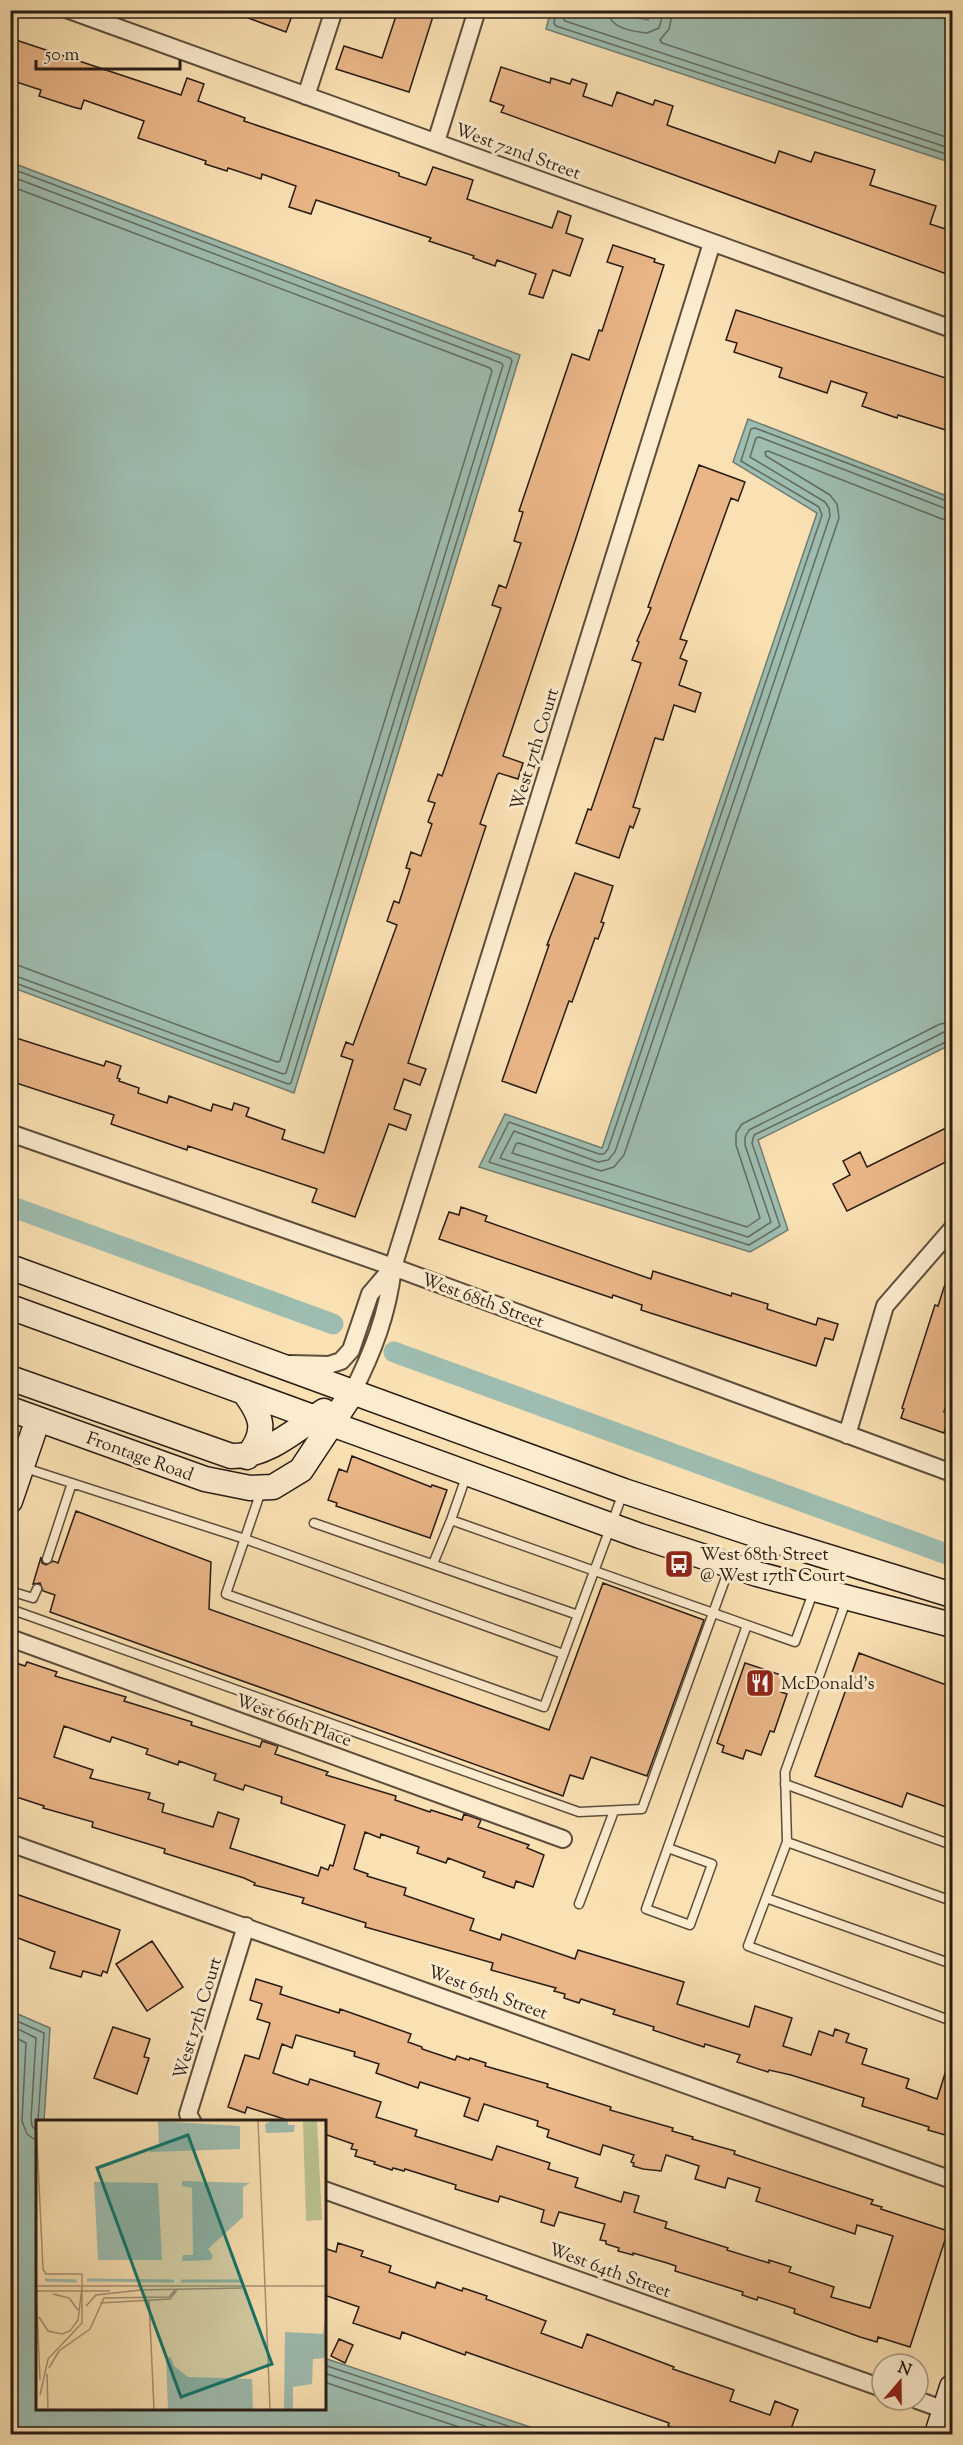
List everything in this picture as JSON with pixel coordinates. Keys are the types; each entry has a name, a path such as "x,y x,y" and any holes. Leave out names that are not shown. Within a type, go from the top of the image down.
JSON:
{"main road":[{"path":"10,1266 624,1491 757,1535 952,1594"},
{"path":"10,1307 467,1473 730,1565 952,1625"},
{"name":"Frontage Road","path":"10,1378 218,1453 247,1456"},
{"path":"244,1392 257,1409 261,1423 259,1438 247,1456"},
{"path":"247,1456 323,1421 352,1393"},
{"path":"10,1501 38,1419 49,1411 61,1407 86,1405"},
{"name":"Frontage Road","path":"10,1409 205,1479 229,1486 268,1487"},
{"path":"268,1487 301,1470 323,1421"},
{"path":"937,2434 952,2387"}],"street":[{"name":"West 72nd Street","path":"69,10 952,329"},
{"path":"306,96 334,10"},
{"path":"436,142 477,10"},
{"name":"West 17th Court","path":"352,1393 367,1364 389,1300 393,1267 712,243"},
{"name":"West 68th Street","path":"10,1133 393,1267 952,1473"},
{"path":"847,1435 885,1306 952,1229"},
{"name":"West 17th Court","path":"274,1364 329,1365 341,1361 351,1350 370,1294 393,1267"},
{"name":"West 66th Place","path":"10,1638 564,1839"},
{"name":"West 65th Street","path":"10,1843 952,2180"},
{"name":"West 17th Court","path":"191,2120 188,2114 246,1926"},
{"name":"West 64th Street","path":"326,2191 870,2384"},
{"path":"930,2405 945,2410"}],"lane":[{"path":"22,1467 244,1539 563,1654"},
{"path":"433,1564 467,1473"},
{"path":"47,1559 72,1483"},
{"path":"268,1487 244,1539 226,1594 544,1707 624,1491"},
{"path":"451,1520 795,1642 814,1589"},
{"path":"314,1522 578,1615"},
{"path":"10,1609 579,1812 614,1811 642,1809 730,1565"},
{"path":"10,1591 33,1598 37,1589"},
{"path":"847,1598 785,1772 787,1842 748,1946 952,2021"},
{"path":"668,1848 712,1864 690,1925 646,1909 747,1625"},
{"path":"785,1784 952,1845"},
{"path":"579,1904 614,1811"},
{"path":"787,1842 952,1901"},
{"path":"766,1898 952,1964"}],"water":[{"path":"551,10 611,11 648,20 652,10 952,11 952,163 546,29"},
{"path":"10,162 520,355 294,1093 11,987"},
{"path":"748,419 952,498 952,1044 758,1140 788,1230 750,1252 479,1167 505,1114 602,1148 817,513 733,462"},
{"path":"13,2012 50,2028 44,2120 36,2120 36,2409 326,2409 326,2359 551,2434 11,2434 10,2013"}],"building":[{"path":"232,10 294,10 286,32 232,12"},
{"path":"398,10 435,10 409,92 336,69 344,46 382,58"},
{"path":"10,38 181,95 187,78 204,84 198,101 245,118 244,121 399,173 399,176 426,185 433,167 473,180 467,199 552,228 558,211 571,216 566,233 583,239 570,276 553,270 543,298 529,294 536,274 497,260 495,266 473,258 474,256 429,241 431,238 316,200 311,214 289,207 296,186 262,174 261,179 228,168 227,171 205,164 206,161 138,138 144,121 84,100 81,109 73,107 39,96 41,90 10,80"},
{"path":"501,67 550,83 551,78 570,84 572,79 587,84 583,96 612,106 617,92 653,105 655,100 673,106 667,125 775,163 779,151 811,162 815,152 875,170 870,185 936,206 930,224 952,231 952,276 501,112 504,106 490,101"},
{"path":"613,245 655,259 654,262 664,265 503,756 523,763 518,779 499,773 497,775 480,824 486,826 408,1063 426,1069 420,1085 404,1079 394,1109 411,1115 406,1130 389,1124 355,1217 312,1202 317,1189 188,1146 187,1150 111,1124 114,1115 10,1081 10,1036 104,1066 106,1061 121,1066 117,1078 120,1079 119,1081 139,1088 138,1093 167,1103 169,1096 211,1111 213,1104 232,1110 234,1103 249,1108 246,1116 285,1130 282,1139 324,1153 353,1060 341,1056 346,1042 353,1045 397,925 387,921 394,901 399,903 410,869 406,868 411,852 421,856 432,824 428,822 435,803 428,801 438,774 442,776 501,608 492,605 499,585 506,588 521,543 514,541 523,512 519,511 572,354 589,360 599,330 602,331 623,267 607,262"},
{"path":"736,310 952,380 952,432 898,415 897,418 862,406 867,393 831,381 827,393 779,377 782,368 734,352 737,343 726,340"},
{"path":"699,465 745,482 738,501 731,498 680,639 687,641 680,658 687,661 679,685 701,693 695,712 674,705 663,740 655,738 633,807 640,809 633,828 630,826 619,858 576,843 588,809 591,810 641,663 632,660 639,642 637,641 651,608 648,607"},
{"path":"575,873 613,886 601,922 604,923 598,939 595,938 572,1002 569,1001 536,1093 502,1081 549,945 547,945"},
{"path":"952,1125 952,1159 847,1211 833,1184 850,1175 843,1161 860,1152 867,1167"},
{"path":"461,1207 487,1216 485,1221 651,1279 653,1271 731,1296 732,1293 768,1304 767,1309 816,1325 818,1318 838,1324 833,1340 825,1338 816,1366 641,1310 642,1305 613,1295 612,1298 439,1239 449,1212 459,1215"},
{"path":"949,1272 952,1272 952,1385 944,1412 950,1413 944,1433 901,1418 904,1409 902,1408 935,1305 938,1306"},
{"path":"352,1456 431,1487 432,1485 447,1490 430,1538 336,1506 337,1503 328,1500 339,1469 347,1472"},
{"path":"76,1511 211,1562 209,1609 549,1730 603,1583 704,1620 647,1776 591,1757 583,1779 570,1775 563,1796 50,1612 55,1595 43,1591 40,1583 33,1584 41,1557 42,1563 46,1565 53,1561 58,1563"},
{"path":"859,1653 952,1687 952,1809 907,1793 902,1807 815,1776"},
{"path":"10,1661 25,1666 27,1662 57,1672 55,1676 126,1697 124,1701 192,1722 191,1725 260,1747 262,1741 278,1746 275,1754 328,1772 326,1775 396,1796 395,1800 462,1820 464,1814 481,1820 478,1827 529,1845 527,1848 544,1855 533,1887 516,1881 514,1888 483,1877 485,1872 448,1858 446,1863 417,1853 419,1847 381,1834 380,1838 365,1832 354,1869 368,1874 367,1876 406,1888 404,1895 474,1919 470,1930 500,1940 502,1934 575,1959 578,1950 684,1982 677,2004 749,2027 755,2006 792,2018 783,2046 811,2055 819,2031 833,2036 835,2029 849,2034 846,2042 867,2049 862,2064 909,2079 906,2088 937,2099 949,2061 952,2062 952,2137 928,2130 929,2127 862,2106 864,2098 791,2075 769,2070 768,2072 737,2062 740,2055 705,2044 704,2047 653,2030 654,2027 613,2014 615,2010 581,1999 579,2003 564,1998 565,1994 554,1991 556,1988 491,1970 493,1963 365,1927 366,1923 302,1903 304,1898 254,1885 255,1883 244,1878 164,1853 165,1849 92,1827 93,1822 43,1808 44,1806 10,1795 10,1714 15,1701 10,1699","holes":["64,1726 110,1742 112,1737 148,1749 146,1754 178,1765 179,1761 216,1774 214,1780 243,1790 245,1785 282,1797 281,1803 345,1825 333,1866 330,1865 328,1870 321,1867 318,1876 230,1848 239,1819 218,1812 213,1827 162,1812 164,1804 148,1799 150,1793 90,1778 93,1770 54,1757"]},
{"path":"745,1663 787,1677 781,1692 787,1694 774,1732 770,1731 761,1755 746,1750 743,1759 722,1752 724,1746 717,1743"},
{"path":"10,1892 120,1930 107,1973 103,1971 101,1976 83,1971 81,1977 50,1968 55,1952 10,1935"},
{"path":"152,1941 183,1987 147,2011 116,1964"},
{"path":"256,1979 282,1987 280,1994 339,2013 340,2009 411,2034 408,2042 422,2049 455,2060 457,2056 469,2060 470,2058 486,2063 485,2066 548,2084 547,2087 611,2107 610,2110 673,2128 672,2131 693,2137 692,2139 735,2151 734,2154 873,2200 871,2204 882,2207 881,2209 948,2231 910,2347 878,2337 877,2342 860,2337 794,2313 795,2309 758,2297 757,2300 742,2295 743,2292 675,2271 676,2266 633,2253 633,2255 618,2251 619,2248 600,2240 605,2224 559,2212 554,2226 541,2222 544,2210 500,2196 498,2202 455,2189 456,2185 405,2169 404,2171 393,2168 392,2170 374,2164 375,2162 355,2156 357,2150 351,2149 353,2144 326,2135 326,2120 287,2120 247,2107 245,2113 228,2107 245,2055 259,2059 270,2023 257,2019 262,2004 250,2000","holes":["296,2035 355,2052 354,2056 379,2064 376,2073 418,2088 420,2082 470,2098 464,2116 478,2121 484,2104 538,2121 537,2126 549,2130 547,2137 600,2155 603,2145 634,2155 631,2162 634,2163 633,2166 661,2171 666,2155 699,2166 695,2179 725,2188 728,2178 760,2188 756,2201 855,2234 857,2225 893,2236 870,2308 831,2297 834,2287 789,2272 791,2267 769,2260 769,2263 665,2228 667,2222 634,2212 639,2196 624,2192 621,2202 575,2187 578,2178 548,2169 550,2163 497,2146 492,2160 415,2136 417,2130 376,2117 381,2102 310,2079 308,2085 273,2073 282,2044 292,2048"]},
{"path":"113,2027 150,2039 144,2057 149,2058 137,2094 94,2078"},
{"path":"338,2243 363,2251 361,2256 391,2266 389,2272 435,2288 437,2282 462,2291 463,2288 487,2296 486,2299 546,2321 541,2333 582,2348 587,2334 674,2367 673,2369 734,2390 730,2401 770,2415 775,2401 798,2410 789,2434 721,2434 705,2429 704,2434 694,2434 668,2426 669,2423 466,2352 465,2355 402,2332 400,2339 353,2323 359,2307 326,2296 326,2249 336,2252"},
{"path":"339,2339 353,2345 345,2363 331,2356"}],"waterway":[{"path":"10,1206 333,1324"},
{"path":"394,1352 952,1556"}],"place":[{"name":"West 68th Street @ West 17th Court","path":"679,1564"},
{"name":"McDonald's","path":"760,1683"}]}
